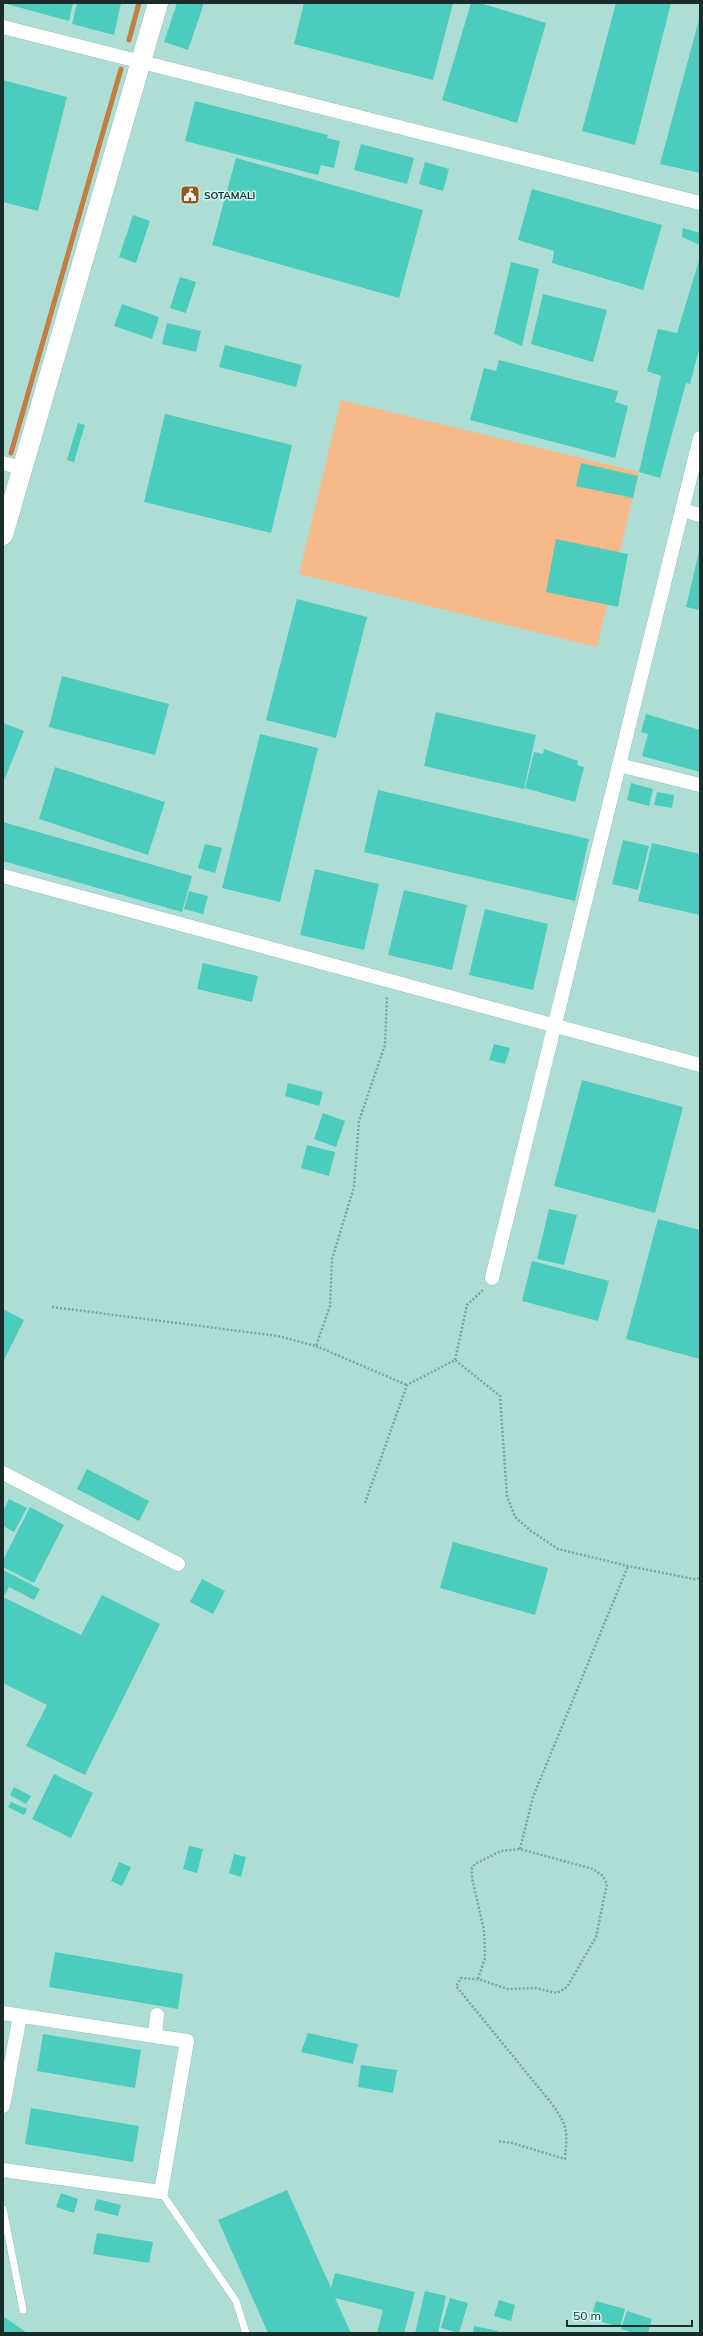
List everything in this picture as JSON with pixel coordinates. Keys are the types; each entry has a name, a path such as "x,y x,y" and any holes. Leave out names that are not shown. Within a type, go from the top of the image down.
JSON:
{"street":[{"path":"3,535 12,466 142,62 158,3"},
{"path":"3,27 700,203"},
{"path":"492,1278 700,438"},
{"path":"682,510 700,514"},
{"path":"620,765 700,785"},
{"path":"3,876 700,1065"},
{"path":"3,1473 178,1564"},
{"path":"3,2013 187,2041 161,2192 3,2170"},
{"path":"154,2036 157,2014"},
{"path":"3,2106 20,2016"}],"lane":[{"path":"161,2192 236,2301 246,2333"},
{"path":"3,2209 23,2310"}],"path":[{"path":"316,1346 330,1306 332,1259 354,1188 359,1121 385,1045 387,980"},
{"path":"455,1360 467,1305 486,1287 492,1278"},
{"path":"52,1307 278,1336 316,1346 407,1385"},
{"path":"366,1503 407,1385 455,1360"},
{"path":"455,1360 500,1396 507,1496 515,1517 531,1532 558,1549 628,1566 694,1579 700,1578"},
{"path":"520,1849 533,1797 628,1566"},
{"path":"478,1979 485,1958 484,1930 472,1878 472,1868 475,1864 501,1851 520,1849 593,1869 603,1876 607,1884 596,1937 567,1987 557,1993 535,1988 508,1989 478,1979 461,1978 456,1986 552,2104 564,2121 567,2131 564,2160 512,2143 496,2141"}],"shaded area":[{"path":"3,3 700,3 700,2333 3,2333"},
{"path":"341,400 639,472 597,647 299,574"}],"building":[{"path":"3,3 73,3 69,21"},
{"path":"77,3 121,3 114,35 72,24"},
{"path":"177,3 204,3 188,50 164,42"},
{"path":"304,3 453,3 433,80 294,44"},
{"path":"471,3 480,3 546,23 517,123 442,100"},
{"path":"616,3 671,3 635,145 582,131"},
{"path":"700,16 700,173 660,164"},
{"path":"3,80 67,97 38,211 3,202"},
{"path":"195,101 328,135 327,138 340,141 334,168 321,165 318,175 185,141"},
{"path":"361,144 414,158 407,184 354,170"},
{"path":"236,158 423,210 399,298 212,245"},
{"path":"425,162 449,169 443,191 419,184"},
{"path":"532,189 662,225 643,290 552,263 554,251 518,240"},
{"path":"133,215 150,221 136,263 119,257"},
{"path":"683,228 700,233 700,245 682,237"},
{"path":"700,257 700,346 690,384 686,383 660,478 639,472 661,376 647,371 658,329 677,333"},
{"path":"511,262 539,269 522,346 494,334"},
{"path":"180,277 196,282 186,313 170,308"},
{"path":"543,294 607,310 593,362 531,344"},
{"path":"122,304 159,317 152,339 114,326"},
{"path":"167,323 201,331 196,352 162,344"},
{"path":"225,345 302,365 296,387 219,367"},
{"path":"499,360 618,391 615,402 628,406 615,458 470,420 484,368 496,371"},
{"path":"165,414 292,445 271,533 144,502"},
{"path":"78,423 85,425 74,462 67,460"},
{"path":"581,463 638,476 633,498 576,486"},
{"path":"556,539 628,554 618,607 546,592"},
{"path":"699,552 700,553 700,610 686,607"},
{"path":"297,599 367,617 336,738 266,720"},
{"path":"62,676 169,704 155,755 49,727"},
{"path":"436,712 536,735 524,789 424,766"},
{"path":"646,714 700,730 700,772 642,756 648,734 641,732"},
{"path":"3,723 24,731 3,783"},
{"path":"260,734 318,748 280,902 222,888"},
{"path":"544,749 578,761 577,765 584,767 575,802 525,788 534,752 543,754"},
{"path":"55,767 165,802 148,855 39,819"},
{"path":"631,783 653,789 649,806 627,800"},
{"path":"378,790 589,839 575,901 364,852"},
{"path":"657,792 674,795 672,808 654,805"},
{"path":"3,822 192,876 182,912 3,861"},
{"path":"623,840 649,846 638,890 612,884"},
{"path":"652,843 700,854 700,915 638,901"},
{"path":"205,844 222,848 215,873 198,868"},
{"path":"315,869 379,884 364,950 300,935"},
{"path":"404,890 467,905 452,970 388,955"},
{"path":"189,891 208,896 203,914 184,909"},
{"path":"485,909 548,924 533,990 469,975"},
{"path":"203,963 258,976 252,1002 197,989"},
{"path":"494,1044 510,1048 505,1064 489,1060"},
{"path":"582,1080 683,1107 655,1213 554,1186"},
{"path":"288,1083 323,1092 319,1106 285,1096"},
{"path":"323,1113 345,1121 336,1147 314,1139"},
{"path":"307,1145 335,1152 329,1176 301,1168"},
{"path":"549,1209 577,1215 564,1265 537,1259"},
{"path":"658,1219 700,1230 700,1359 626,1339"},
{"path":"532,1261 609,1281 598,1321 522,1301"},
{"path":"3,1309 24,1320 3,1362"},
{"path":"87,1469 149,1501 139,1521 77,1489"},
{"path":"9,1499 27,1508 14,1532 3,1526 3,1511"},
{"path":"30,1507 64,1525 34,1583 3,1567 3,1560"},
{"path":"453,1542 548,1568 535,1615 440,1588"},
{"path":"3,1570 40,1589 34,1600 9,1587 5,1595 3,1594"},
{"path":"202,1579 225,1591 213,1614 190,1602"},
{"path":"102,1595 160,1624 85,1775 26,1746 47,1705 3,1683 3,1597 81,1635"},
{"path":"54,1774 93,1793 71,1838 32,1819"},
{"path":"14,1787 31,1796 26,1804 10,1795"},
{"path":"11,1802 27,1809 24,1815 8,1807"},
{"path":"189,1846 203,1849 197,1873 183,1869"},
{"path":"234,1854 246,1857 241,1877 229,1873"},
{"path":"119,1862 131,1867 122,1886 111,1881"},
{"path":"55,1952 183,1974 178,2009 49,1987"},
{"path":"308,2033 358,2044 353,2064 301,2052"},
{"path":"43,2034 141,2050 135,2088 37,2071"},
{"path":"361,2065 397,2070 393,2093 358,2087"},
{"path":"31,2108 139,2126 133,2162 25,2144"},
{"path":"287,2190 331,2288 335,2273 415,2292 404,2333 377,2333 383,2310 335,2298 351,2333 268,2333 218,2220"},
{"path":"61,2193 78,2199 74,2213 56,2207"},
{"path":"97,2199 121,2205 118,2216 94,2210"},
{"path":"97,2233 153,2242 149,2263 93,2254"},
{"path":"425,2291 446,2296 438,2333 415,2333"},
{"path":"450,2298 468,2303 459,2333 441,2328"},
{"path":"499,2300 515,2305 511,2321 494,2316"},
{"path":"596,2301 625,2309 620,2327 591,2319"},
{"path":"627,2311 652,2319 648,2333 634,2333 621,2329"},
{"path":"3,2316 27,2333 3,2333"},
{"path":"474,2326 498,2331 498,2333 473,2333"}],"waterway":[{"path":"129,40 139,3"},
{"path":"11,453 121,69"}],"place":[{"name":"SOTAMALI","path":"190,195"}]}
